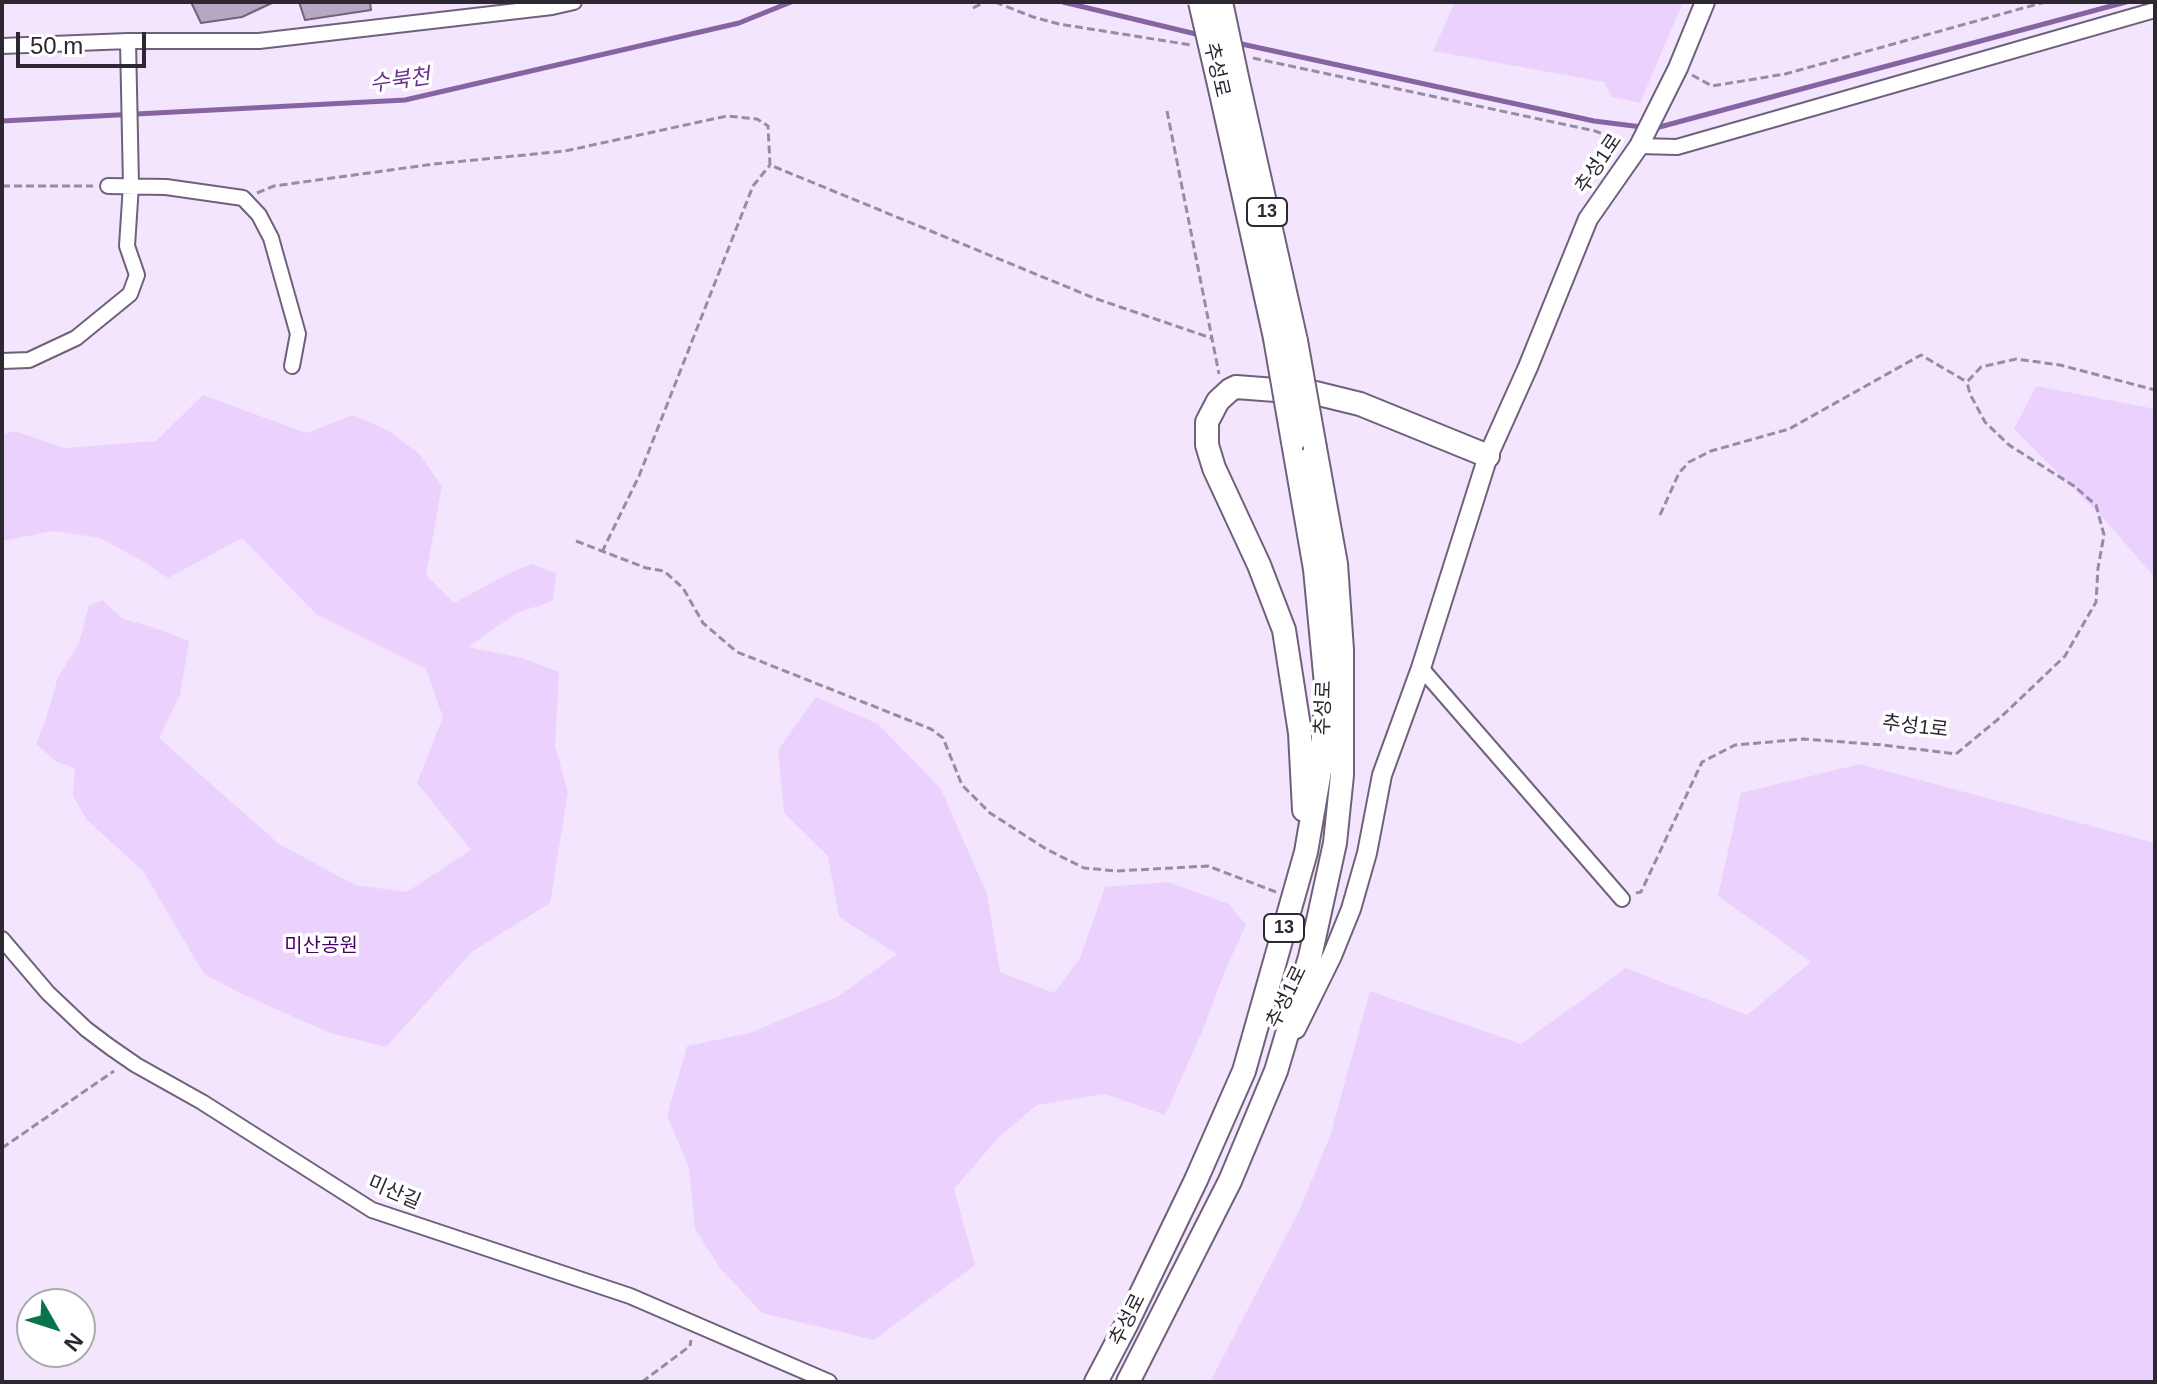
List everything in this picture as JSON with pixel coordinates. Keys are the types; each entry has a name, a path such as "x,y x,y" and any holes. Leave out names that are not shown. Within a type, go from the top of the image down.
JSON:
{"main road":[{"name":"추성로","path":"1200,2 1230,88"},
{"name":"추성로","path":"1128,1382 1230,1181 1276,1071 1310,957 1335,843 1342,775 1342,650 1336,564 1315,448 1286,340 1230,88 1221,2"},
{"name":"추성로","path":"1096,1382 1196,1180 1244,1071 1306,852 1320,771 1327,695 1315,569 1293,442 1286,340"},
{"path":"1306,852 1300,733 1284,630 1259,565 1214,468 1207,445 1207,422 1218,401 1236,387 1315,393 1360,404 1488,456"}],"street":[{"path":"2,46 128,49 259,41 574,2"},
{"name":"추성1로","path":"1276,1071 1332,956 1351,909 1367,853 1382,775 1421,668 1488,456 1588,219 1642,140 1678,68 1705,2"},
{"path":"1642,140 1677,147 2155,10"},
{"path":"2,361 29,360 76,338 130,294 137,275 127,246 131,179 128,49"},
{"path":"108,186 131,179 243,198 259,215 271,238 298,334 292,366"},
{"path":"1421,668 1622,899"},
{"name":"미산길","path":"2,939 48,993 86,1029 136,1065 202,1102 372,1210 630,1296 829,1382"}],"path":[{"path":"973,8 985,2"},
{"path":"995,2 1059,24 1196,46"},
{"path":"1678,68 1712,86 1785,74 2045,2"},
{"path":"1242,56 1642,140"},
{"path":"1167,111 1220,378 1230,390"},
{"path":"243,198 274,186 434,164 565,151 727,116 757,119 768,126 770,165 753,186 639,476 602,552"},
{"path":"770,165 1094,298 1211,338"},
{"path":"2,186 108,186"},
{"path":"1660,515 1679,473 1689,462 1711,451 1789,429 1921,355 1967,382 1981,367 2016,359 2060,365 2155,390"},
{"name":"추성1로","path":"1622,899 1641,892 1702,762 1735,745 1804,739 1956,754 2002,716 2065,656 2096,602 2104,535 2096,505 2074,486 2009,445 1985,422 1967,382"},
{"path":"576,541 646,568 664,571 683,588 703,623 737,652 931,729 943,738 962,785 990,813 1046,849 1084,868 1116,871 1208,866 1292,899"},
{"path":"2,1148 122,1065 136,1065"},
{"path":"642,1382 690,1346 695,1325"}],"green space":[{"path":"1455,2 1683,2 1640,103 1612,97 1604,82 1433,51"},
{"path":"2036,386 2155,409 2155,578 2105,520 2014,429"},
{"name":"미산공원","path":"203,395 306,433 353,415 389,431 419,454 442,486 426,575 454,603 532,564 556,573 553,601 517,613 468,647 522,658 559,672 555,746 568,792 550,903 473,951 386,1047 330,1033 204,974 143,871 87,820 73,796 75,768 57,762 36,744 58,677 79,643 89,605 102,600 123,619 189,641 180,695 159,738 279,844 355,885 407,892 471,850 417,783 443,717 426,669 316,614 242,538 168,578 100,538 53,531 2,541 2,435 15,431 64,448 156,441"},
{"path":"816,697 878,724 941,789 987,894 1000,972 1054,993 1080,958 1105,887 1168,882 1229,904 1246,925 1165,1115 1105,1094 1037,1105 999,1137 954,1189 975,1265 874,1340 762,1313 720,1268 695,1229 689,1167 667,1116 687,1046 750,1033 839,996 897,954 839,917 828,856 784,813 778,750"},
{"path":"1860,764 2155,843 2155,1382 1210,1382 1299,1211 1330,1136 1370,991 1521,1044 1626,968 1747,1015 1811,962 1718,896 1741,793"}],"building":[{"path":"191,2 274,2 242,17 201,23"},
{"path":"299,2 370,2 371,10 305,20"}],"waterway":[{"name":"수북천","path":"2,121 405,100 739,23 791,2"},
{"path":"1063,2 1200,35"},
{"path":"1652,129 2126,2"},
{"path":"1237,43 1594,121 1642,127"}]}
